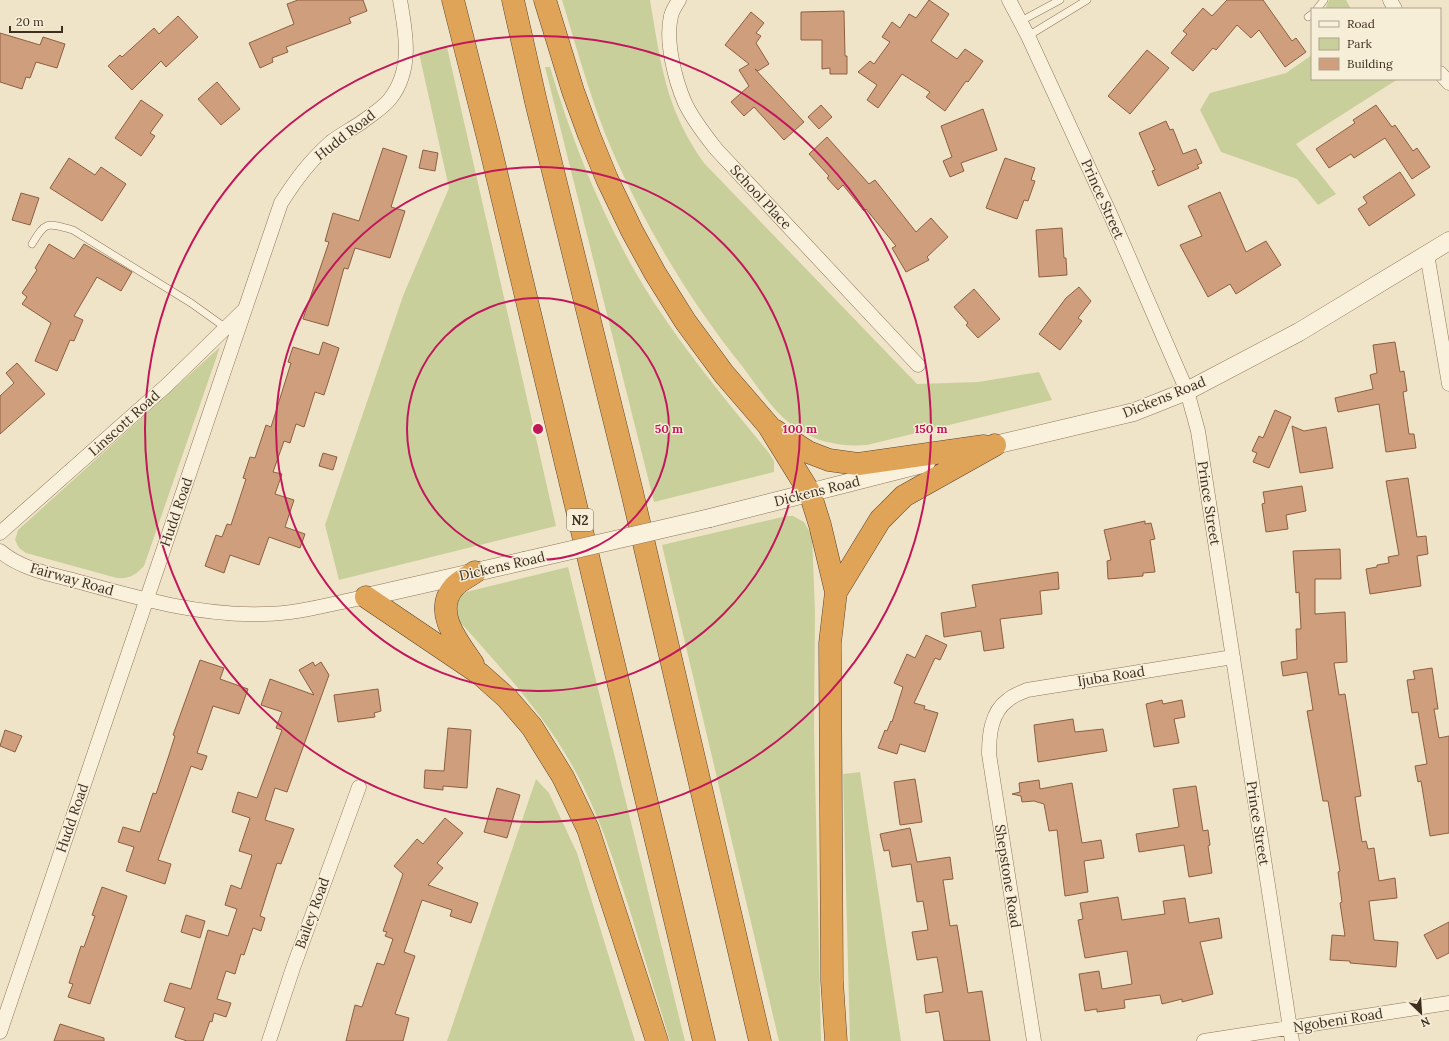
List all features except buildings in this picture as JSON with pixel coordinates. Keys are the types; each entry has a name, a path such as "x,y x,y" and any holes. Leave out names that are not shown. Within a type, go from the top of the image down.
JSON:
{"highway":[{"name":"N2","path":"453,0 488,138 704,1041"},
{"path":"513,0 536,102 632,492 760,1041"},
{"path":"545,0 573,91 589,135 607,179 632,231 655,273 685,321 724,374 768,425 810,493 820,525 836,592 830,658 832,981 836,1041"},
{"path":"768,425 808,452 829,460 858,464 995,445"},
{"path":"836,592 880,520 904,496 995,445"},
{"path":"475,572 455,586 445,604 447,621 456,639 480,674"},
{"path":"366,597 480,674 507,698 532,727 563,777 588,829 657,1041"}],"street":[{"name":"Hudd Road","path":"0,1032 281,203 304,168 332,142 361,123 389,100 400,82 406,55 406,31 400,0"},
{"name":"School Place","path":"679,0 671,14 669,31 672,58 685,104 698,125 716,150 918,365"},
{"name":"Prince Street","path":"1009,0 1021,21 1112,216 1187,391 1198,431 1291,1034"},
{"path":"1441,74 1449,82"},
{"name":"Dickens Road","path":"146,600 236,614 285,613 366,597 710,518 995,445 1134,412 1187,391 1299,332 1449,241"},
{"path":"1427,254 1449,384"},
{"name":"Linscott Road","path":"0,533 167,385 245,309"},
{"name":"Fairway Road","path":"0,551 16,562 35,569 146,600"},
{"name":"Ijuba Road","path":"997,711 1008,700 1033,689 1232,657"},
{"name":"Shepstone Road","path":"997,711 990,731 989,754 1034,1041"},
{"name":"Bailey Road","path":"269,1041 293,968 359,787"},
{"name":"Ngobeni Road","path":"1204,1041 1291,1034 1449,1003"}],"lane":[{"path":"1021,21 1060,0"},
{"path":"1028,36 1087,0"},
{"path":"1318,8 1324,0"},
{"path":"32,244 45,226 52,224 73,230 191,303 226,328"}],"green space":[{"path":"562,0 650,0 666,85 681,123 691,143 704,163 917,384 978,382 1039,372 1052,400 867,445 840,445 822,441 806,434 790,423 767,400 705,316 671,265 641,211 606,136"},
{"path":"1329,0 1346,0 1350,8 1325,8"},
{"path":"447,47 556,526 339,580 325,525 403,296 449,188 419,53"},
{"path":"1311,56 1311,80 1396,80 1296,144 1336,194 1318,205 1297,179 1221,152 1200,110 1210,93 1286,73"},
{"path":"545,67 550,67 570,129 594,189 607,218 638,276 655,304 710,380 769,453 774,461 774,472 654,502"},
{"path":"220,347 144,566 141,569 129,577 117,578 26,553 19,548 15,540 18,530"},
{"path":"787,516 793,516 804,522 812,536 815,611 814,729 821,1041 779,1041 662,545"},
{"path":"568,567 685,1041 670,1041 612,856 591,802 573,767 535,710 491,656 460,622 457,613 459,597 466,592"},
{"path":"860,772 901,1041 850,1041 843,774"},
{"path":"536,779 549,793 577,853 635,1041 447,1041"}]}
